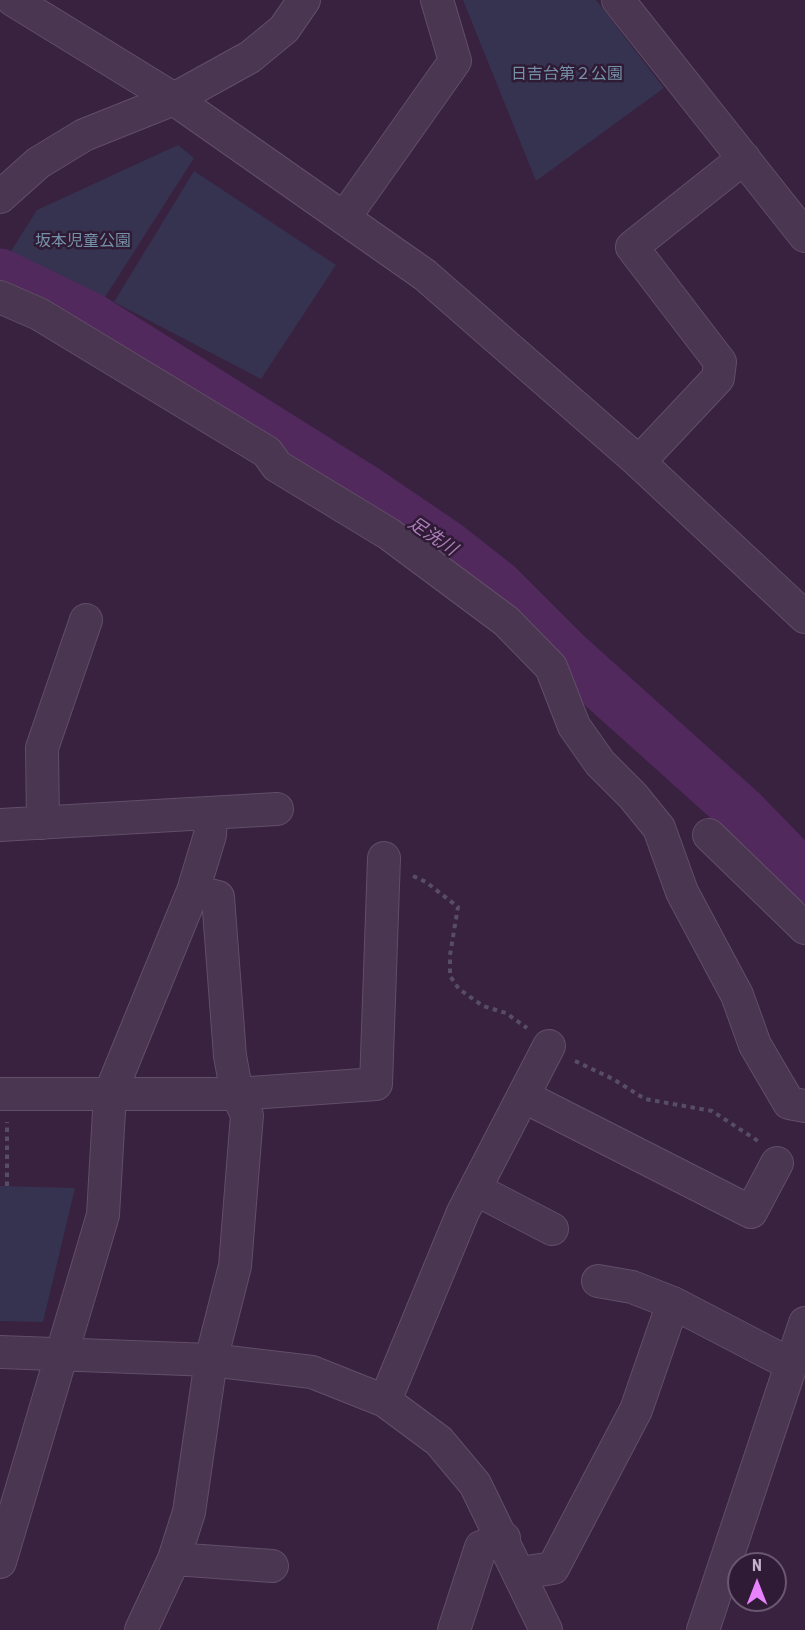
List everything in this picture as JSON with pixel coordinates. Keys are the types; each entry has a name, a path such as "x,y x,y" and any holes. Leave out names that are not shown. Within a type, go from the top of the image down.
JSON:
{"street":[{"path":"13,0 174,99 425,275 639,462 805,617"},
{"path":"0,196 38,164 84,135 174,99 257,52 284,28 304,0"},
{"path":"344,218 455,61 437,0"},
{"path":"618,0 805,236"},
{"path":"639,462 718,378 720,362 632,247 744,158"},
{"path":"0,297 39,314 267,452 277,466 389,534 451,578 521,637 551,667 574,726 600,763 633,796 659,828 682,892 737,995 755,1045 789,1103 805,1106"},
{"path":"43,823 42,748 86,620"},
{"path":"0,825 277,809"},
{"path":"0,1562 104,1215 110,1094 193,891 210,835 211,813"},
{"path":"709,835 805,928"},
{"path":"4,1094 237,1094 376,1084 384,858"},
{"path":"141,1630 174,1559 189,1512 211,1360 235,1266 247,1115 237,1094 230,1056 218,897 193,891"},
{"path":"385,1401 475,1189 549,1046"},
{"path":"523,1096 750,1212 777,1163"},
{"path":"475,1189 552,1229"},
{"path":"598,1281 632,1287 673,1304 792,1365"},
{"path":"520,1573 553,1568 636,1410 673,1304"},
{"path":"703,1630 805,1323"},
{"path":"0,1352 211,1360 312,1372 385,1401 439,1441 475,1484 504,1538 546,1630"},
{"path":"454,1630 481,1547 504,1538"},
{"path":"174,1559 272,1566"}],"path":[{"path":"4,1094 7,1186"}],"green space":[{"name":"日吉台第２公園","path":"463,0 596,0 664,88 536,181"},
{"name":"坂本児童公園","path":"178,145 194,158 100,305 6,259 37,210"},
{"path":"194,171 336,265 261,379 114,302"},
{"path":"0,1186 75,1188 43,1322 0,1321"}],"waterway":[{"name":"足洗川","path":"0,274 91,318 365,490 446,545 497,585 567,655 742,812 805,877"}]}
